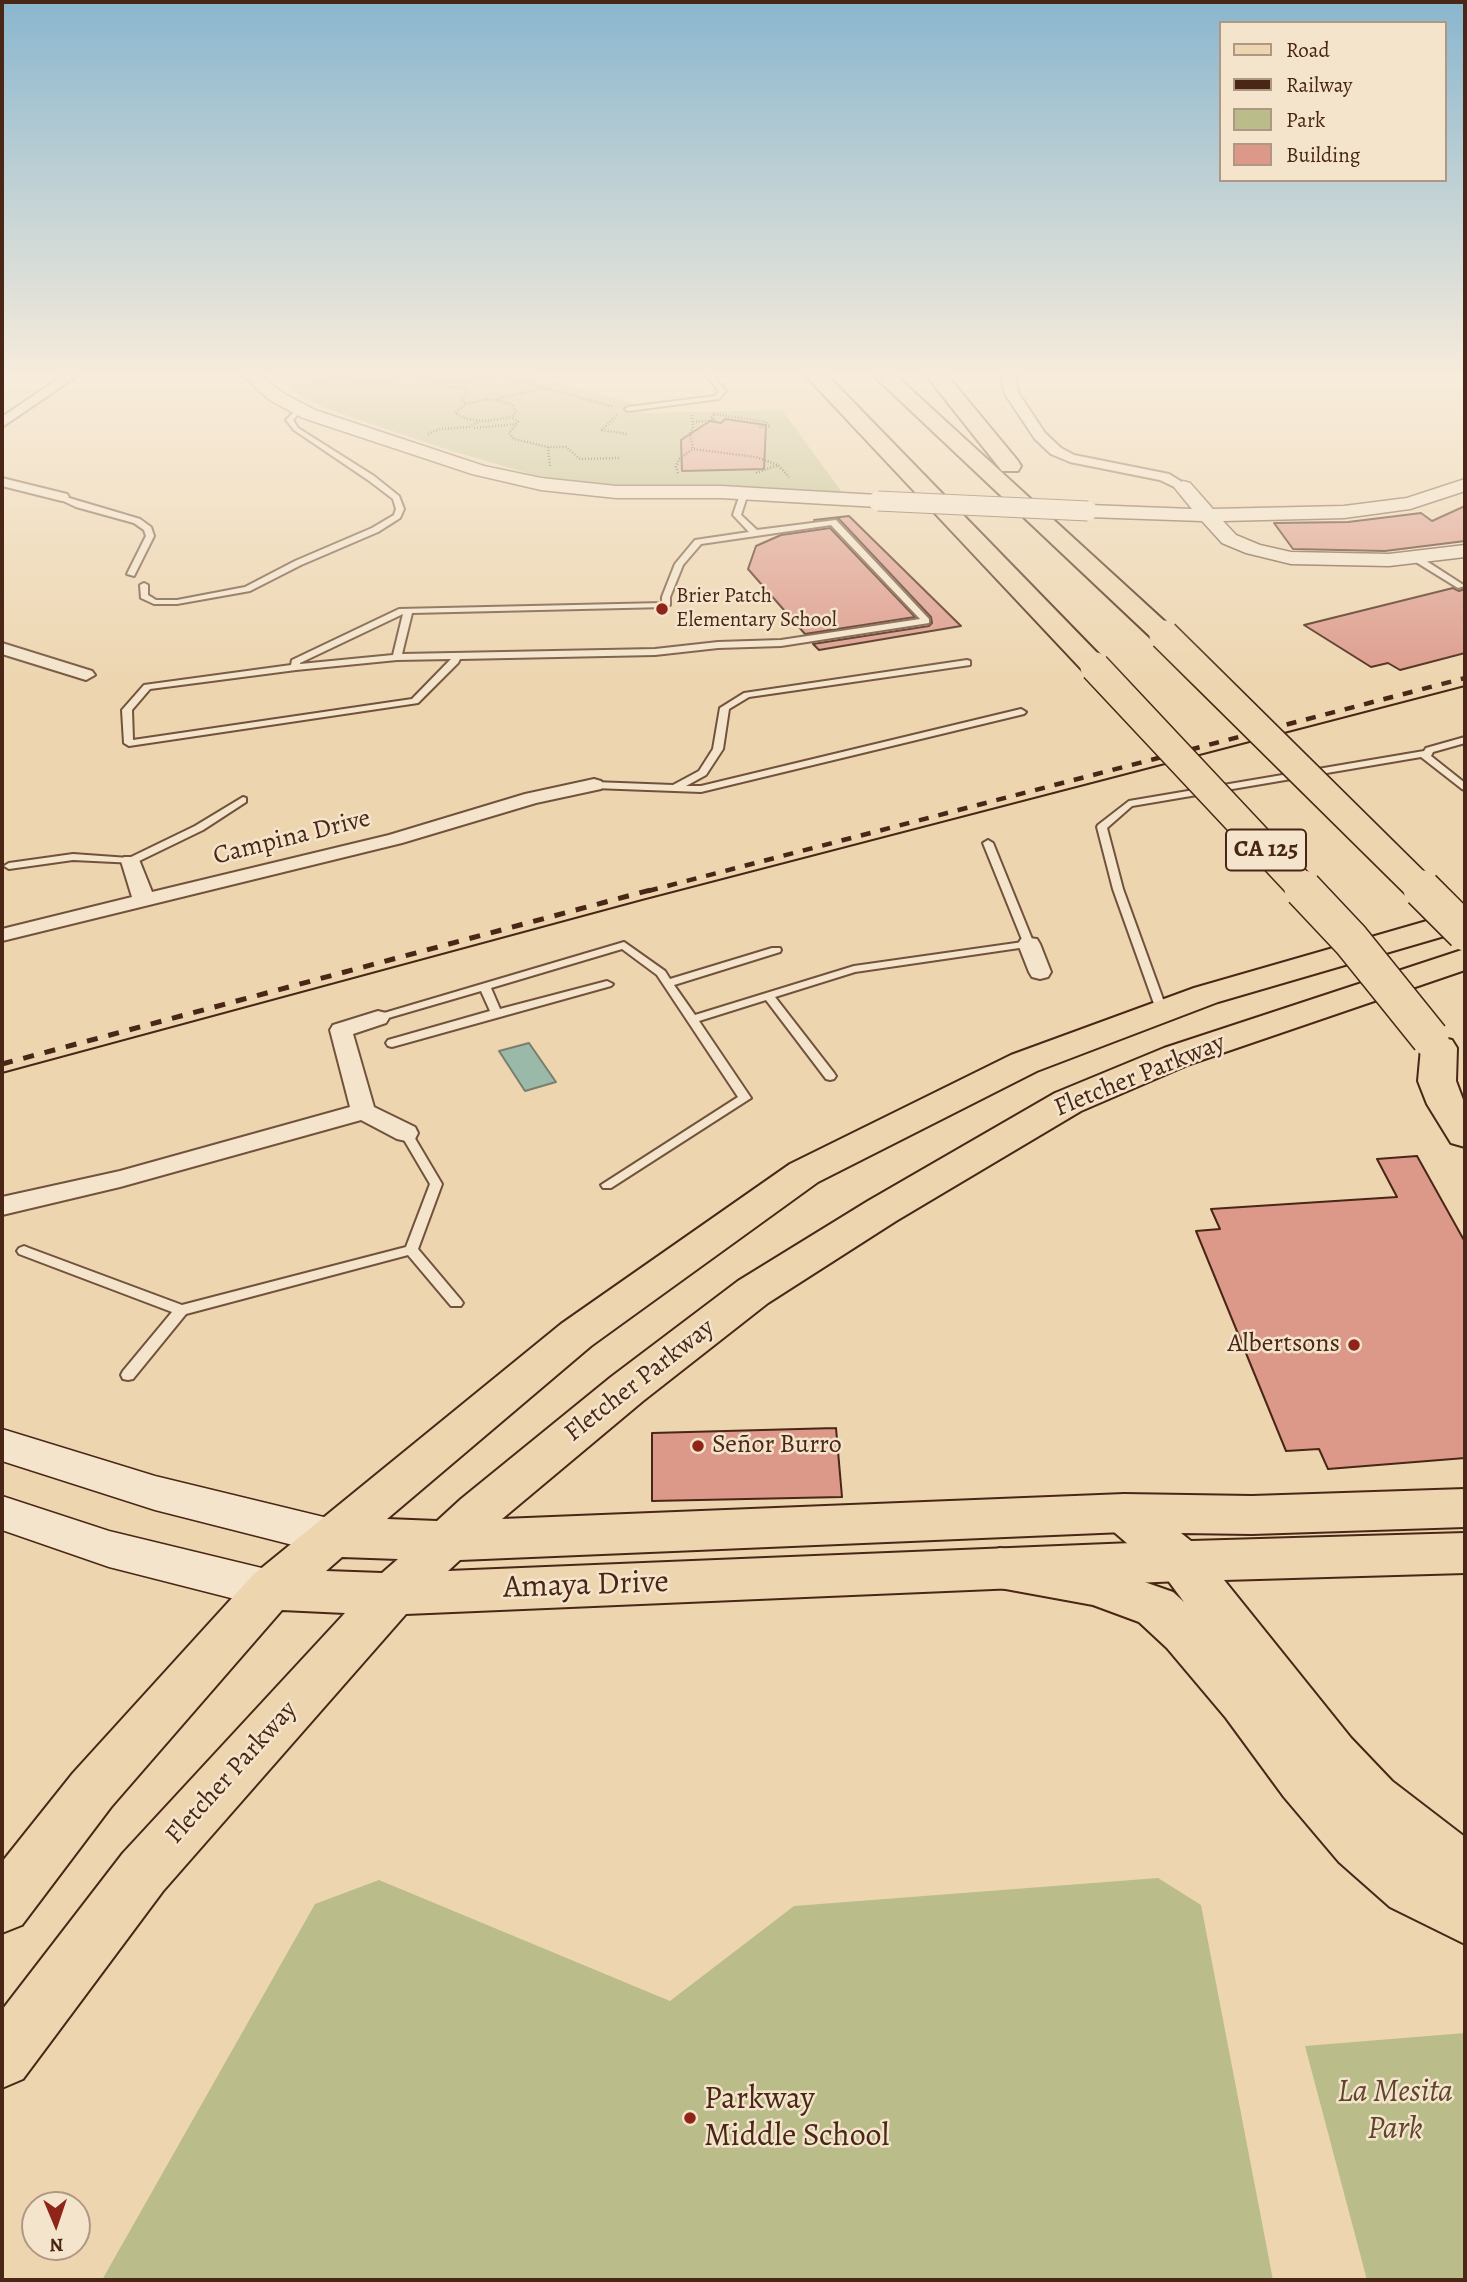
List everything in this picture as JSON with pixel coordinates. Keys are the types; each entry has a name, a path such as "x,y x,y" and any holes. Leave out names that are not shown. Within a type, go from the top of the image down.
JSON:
{"main road":[{"name":"CA 125","path":"915,480 1096,667 1351,940 1465,1081"},
{"name":"CA 125","path":"997,480 1164,635 1465,932"},
{"path":"1019,480 1080,557"},
{"name":"Fletcher Parkway","path":"2,1906 92,1790 270,1589 331,1537 383,1498 576,1335 804,1173 1024,1063 1206,995 1465,920"},
{"name":"Fletcher Parkway","path":"2,2058 143,1872 393,1594 487,1504 627,1389 763,1286 882,1210 1068,1102 1177,1056 1465,959"},
{"path":"1434,1043 1437,1081 1446,1104 1465,1134"},
{"name":"Amaya Drive","path":"2,1445 155,1493 331,1537 447,1541 1124,1513 1252,1515 1465,1508"},
{"name":"Amaya Drive","path":"2,1513 109,1549 270,1589 393,1594 1181,1561 1465,1553"},
{"path":"1124,1513 1181,1561 1332,1755 1364,1790 1439,1852 1465,1866"},
{"path":"1000,1568 1096,1586 1156,1607 1185,1633 1244,1702 1303,1780 1358,1844 1410,1888 1465,1917"}],"street":[{"path":"530,480 566,488 617,492 744,493 1208,515 1377,509 1410,503 1465,485"},
{"path":"1171,480 1183,487 1229,539 1253,549 1291,558 1420,562 1465,551"},
{"path":"2,482 62,497"},
{"path":"3,649 86,675"},
{"name":"Campina Drive","path":"2,935 395,839 532,798 594,785"},
{"path":"131,861 144,901"},
{"path":"1029,944 1040,972"},
{"path":"363,1111 341,1030 379,1018"},
{"path":"2,1206 120,1179 363,1111 406,1133"}],"lane":[{"path":"144,585 144,596 155,602 177,602 247,589 298,563 375,530 397,516 400,509 396,498 374,480"},
{"path":"744,493 737,515 755,533"},
{"path":"62,497 79,505 137,521 148,529 150,536 131,574"},
{"path":"296,667 295,662 402,611 666,605 666,597 679,564 698,542 833,522 926,621 780,643 718,645 655,653 457,656 397,657 296,667 147,687 127,710 129,743 415,701 457,656"},
{"path":"1420,562 1429,574 1460,585"},
{"path":"1420,562 1448,571 1460,585"},
{"path":"397,657 408,611"},
{"path":"673,789 703,773 718,750 725,708 747,695 967,663"},
{"path":"594,785 701,789 1021,712"},
{"path":"1162,1013 1118,888 1101,827 1129,804 1426,753 1465,740"},
{"path":"1426,753 1428,760 1465,787"},
{"path":"9,866 74,857 131,861 199,828 243,800"},
{"path":"692,1019 854,969 1029,944 988,843"},
{"path":"379,1018 624,945 661,973 745,1098 607,1185"},
{"path":"668,983 776,950"},
{"path":"392,1043 607,984"},
{"path":"485,986 496,1013"},
{"path":"768,996 830,1076"},
{"path":"406,1133 436,1184 411,1250"},
{"path":"411,1250 456,1303"},
{"path":"24,1251 181,1310 267,1290 411,1250"},
{"path":"128,1375 181,1310"}],"green space":[{"path":"560,480 833,480 844,495 728,486 590,485"},
{"name":"Parkway Middle School","path":"1158,1878 1201,1905 1273,2280 102,2280 315,1904 379,1880 670,2001 794,1906"},
{"name":"La Mesita Park","path":"1465,2033 1465,2280 1367,2280 1305,2046"}],"shaded area":[{"path":"529,1043 556,1082 525,1091 499,1051"}],"building":[{"path":"1465,506 1465,541 1385,551 1293,549 1274,523 1348,522 1421,513 1432,521"},
{"path":"849,516 961,626 819,650 813,644 929,626 932,623 931,617 838,518 814,520"},
{"path":"830,528 915,617 805,634 748,569 756,546 781,535"},
{"path":"1453,588 1459,591 1465,589 1465,653 1400,670 1388,663 1371,667 1304,625"},
{"name":"Albertsons","path":"1417,1156 1465,1242 1465,1458 1328,1469 1319,1449 1286,1451 1196,1231 1220,1229 1211,1209 1397,1197 1377,1159"},
{"path":"836,1428 842,1497 652,1501 652,1433"}],"tram line":[{"path":"2,1073 642,900 1465,686"}],"railway":[{"path":"648,891 1465,678"},
{"path":"2,1064 654,889"}],"place":[{"name":"Brier Patch Elementary School","path":"662,609"},
{"name":"Albertsons","path":"1354,1345"},
{"name":"Señor Burro","path":"698,1446"},
{"name":"Parkway Middle School","path":"690,2118"}]}
